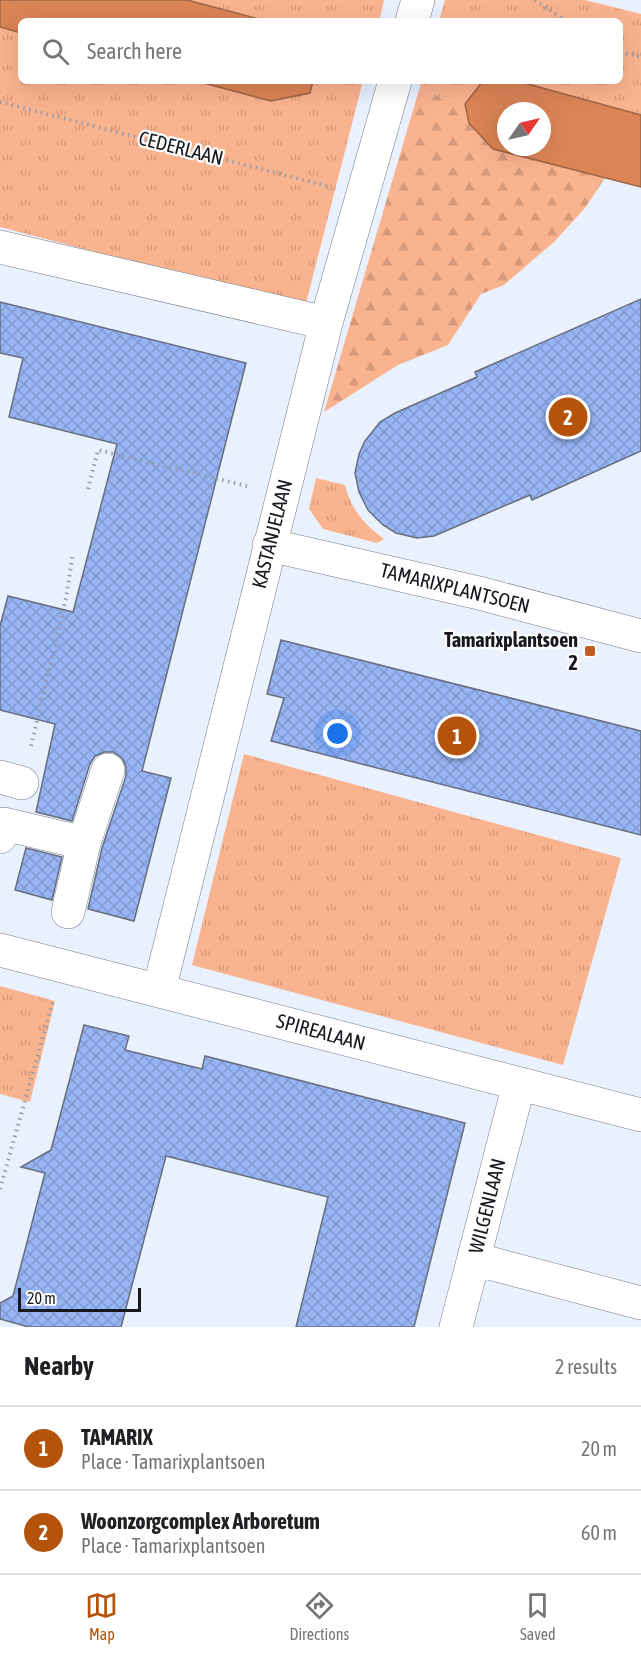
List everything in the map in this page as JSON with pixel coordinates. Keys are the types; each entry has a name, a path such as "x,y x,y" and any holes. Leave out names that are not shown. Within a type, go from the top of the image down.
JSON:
{"street":[{"path":"413,18 418,0"},
{"name":"KASTANJELAAN","path":"159,990 326,323 394,84"},
{"path":"0,247 326,323"},
{"name":"TAMARIXPLANTSOEN","path":"269,545 479,593 641,636"},
{"path":"68,912 84,843 108,770"},
{"path":"0,837 4,824 84,843"},
{"name":"SPIREALAAN","path":"0,950 641,1115"},
{"name":"WILGENLAAN","path":"456,1327 519,1084"},
{"path":"474,1259 641,1303"}],"path":[{"path":"535,0 562,18"},
{"path":"623,53 641,57"},
{"name":"CEDERLAAN","path":"0,102 363,194"},
{"path":"88,489 98,450 283,494"},
{"path":"11,780 66,598 72,553"},
{"path":"0,1189 63,965"}],"green space":[{"path":"187,0 384,0 380,18 255,18"},
{"path":"445,0 585,0 641,14 641,115 528,84 623,84 623,18 440,18"},
{"path":"0,27 18,32 18,84 207,84 271,101 310,93 312,84 362,84 305,307 0,227"},
{"path":"421,84 481,84 465,104 419,90"},
{"path":"419,90 465,104 469,123 493,149 497,150 497,156 520,156 605,178 585,208 555,241 504,285 481,294 448,345 398,365 324,412"},
{"path":"316,478 345,485 351,502 360,516 384,539 377,543 323,529 309,509"},
{"path":"244,754 621,858 563,1065 192,965"},
{"path":"0,986 55,1001 30,1102 0,1094"}],"shaded area":[{"path":"0,0 187,0 255,18 18,18 18,32 0,27"},
{"path":"207,84 312,84 310,93 271,101"},
{"path":"481,84 528,84 641,115 641,187 520,156 551,156 551,102 497,102 497,150 493,149 469,123 465,104"}],"building":[{"path":"641,299 641,451 532,500 530,495 434,536 417,538 396,533 383,525 368,510 359,492 355,473 359,454 365,441 380,422 395,413 477,377 475,372"},
{"path":"0,302 246,363 142,771 171,778 134,921 88,909 102,848 126,776 126,767 122,758 113,752 104,752 95,756 90,764 72,821 36,812 55,724 0,710 0,626 8,596 73,612 117,444 9,417 23,358 0,353"},
{"path":"281,640 641,731 641,835 271,741 284,698 267,694"},
{"path":"26,848 62,857 52,900 15,890"},
{"path":"84,1025 129,1036 125,1050 202,1069 205,1056 465,1123 414,1327 296,1327 328,1197 166,1156 121,1327 29,1327 0,1319 0,1303 13,1296 45,1173 21,1167 51,1150"}],"place":[{"name":"Woonzorgcomplex Arboretum","path":"568,417"},
{"name":"Tamarixplantsoen 2","path":"590,651"},
{"name":"TAMARIX","path":"457,736"}]}
